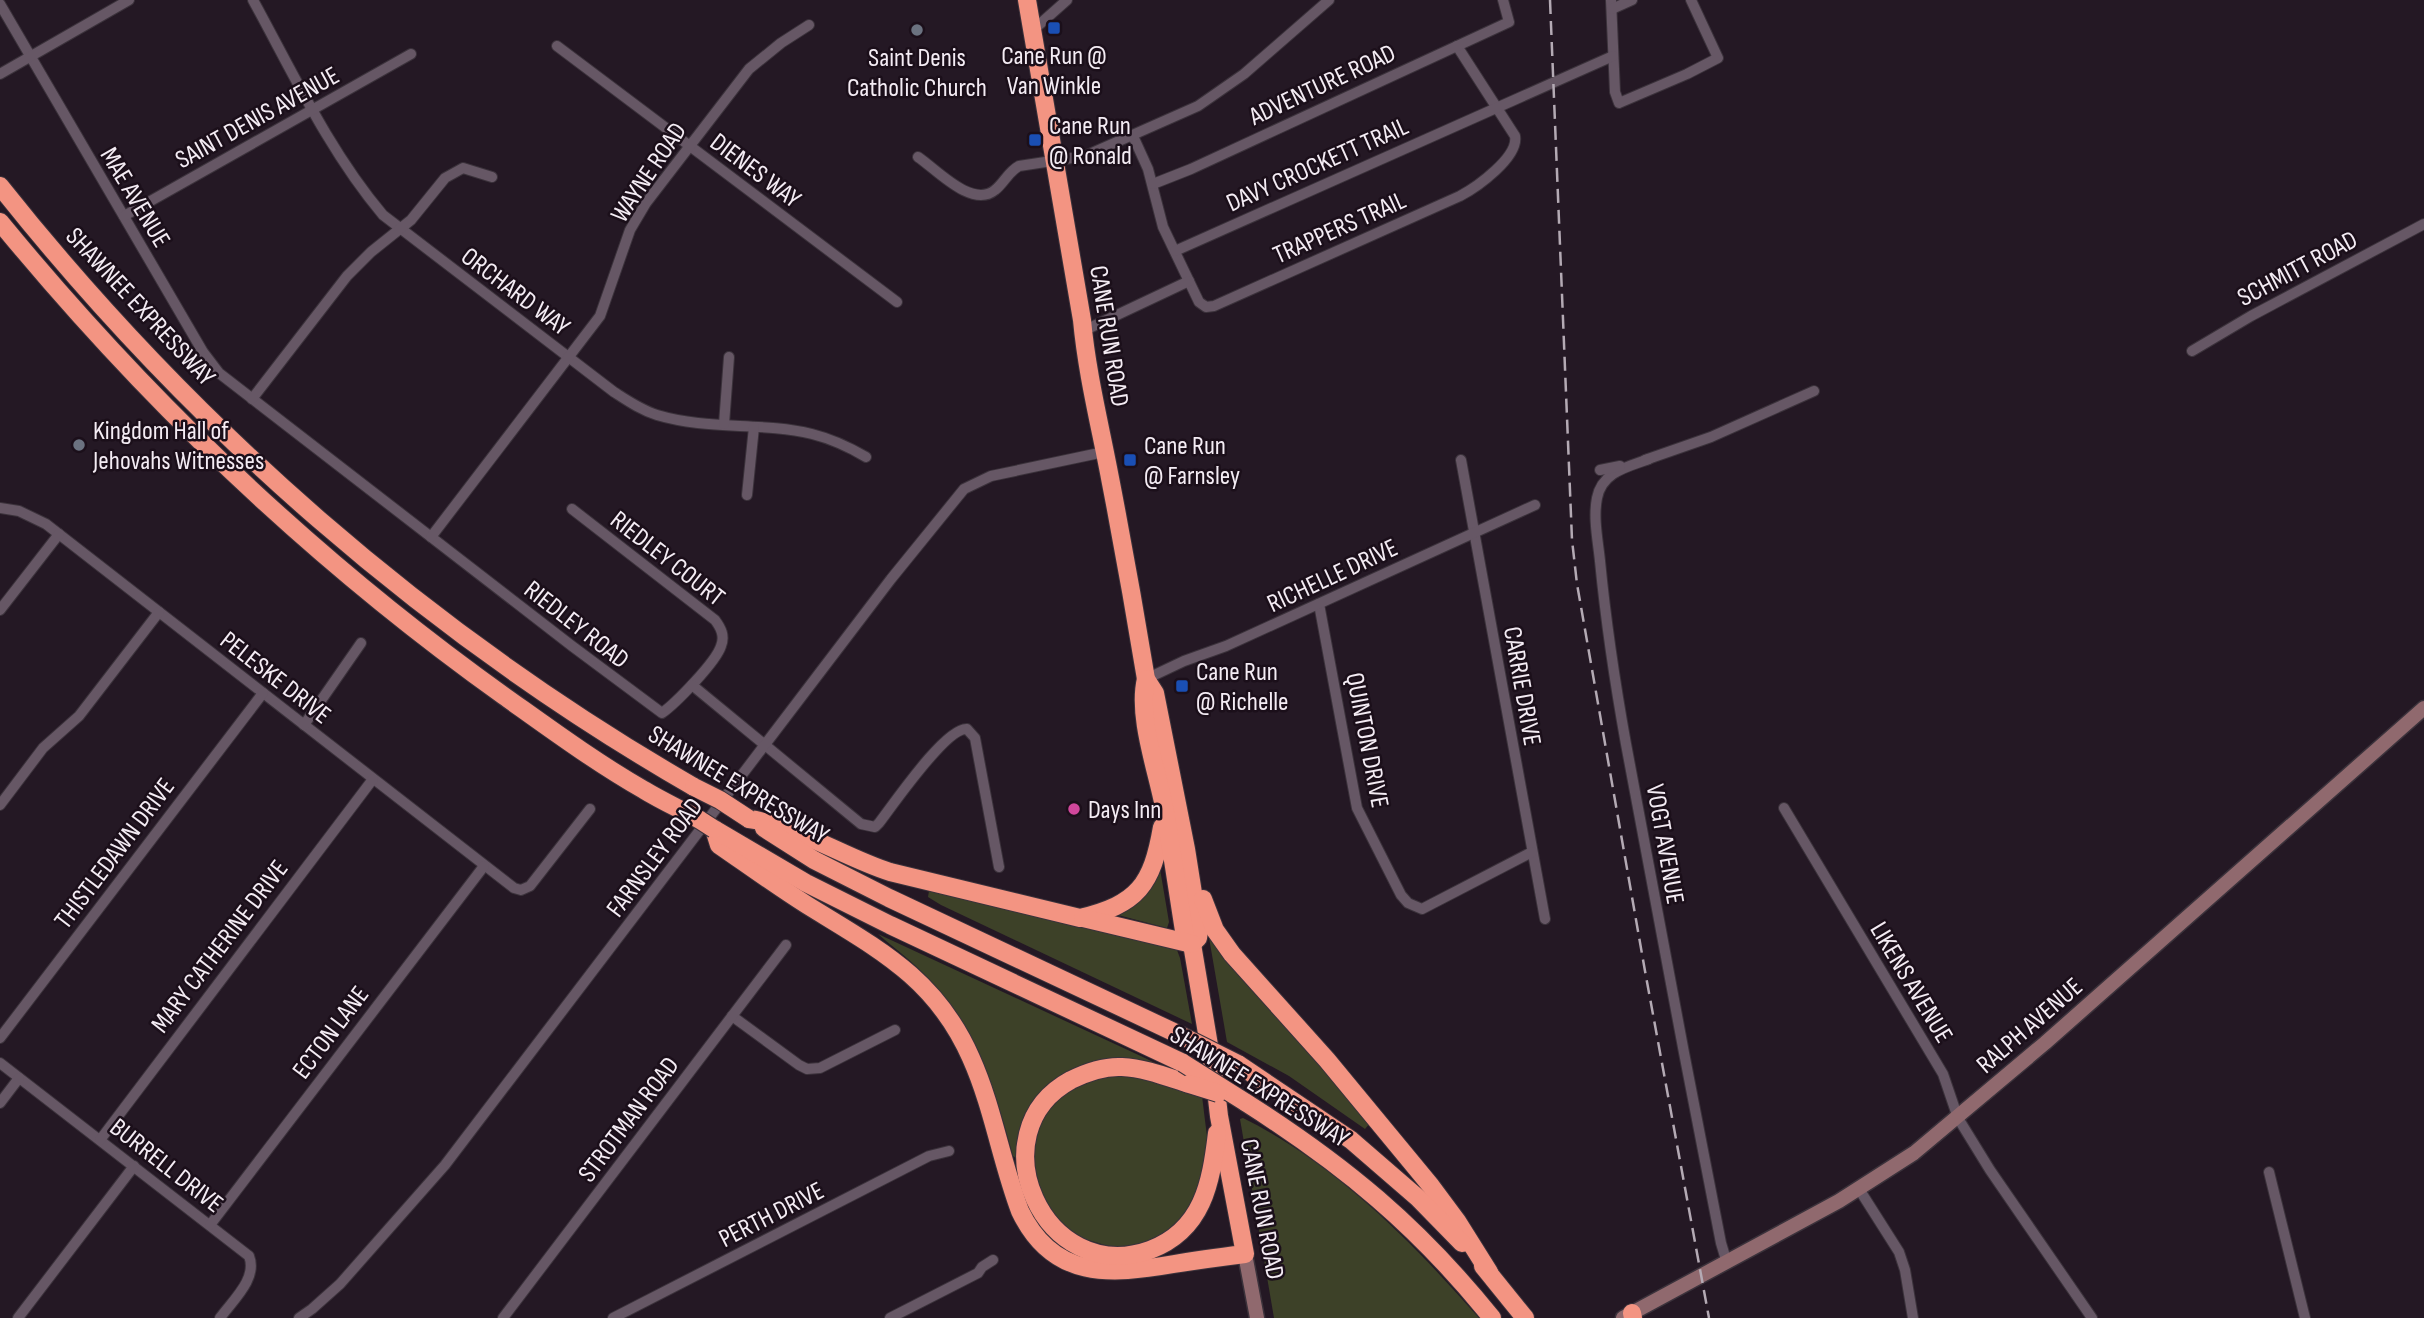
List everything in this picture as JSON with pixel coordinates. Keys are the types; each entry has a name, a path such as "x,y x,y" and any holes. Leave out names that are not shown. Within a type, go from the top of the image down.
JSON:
{"highway":[{"name":"CANE RUN ROAD","path":"1027,0 1104,452 1146,679 1155,693 1186,849 1199,931 1198,938 1192,944"},
{"name":"SHAWNEE EXPRESSWAY","path":"0,186 65,264 187,396 313,516 376,569 481,650 598,730 720,800 814,860 1238,1064 1323,1119 1378,1162 1438,1218 1489,1272 1525,1318"},
{"name":"SHAWNEE EXPRESSWAY","path":"0,222 52,285 127,367 219,460 312,545 405,622 475,675 644,790 678,807 806,883 1183,1063 1245,1102 1305,1140 1364,1185 1418,1234 1492,1318"},
{"name":"CANE RUN ROAD","path":"1146,679 1143,692 1146,717 1165,809 1185,937 1192,944 1219,1116 1245,1254"},
{"path":"1080,918 1107,911 1126,901 1140,889 1157,854 1165,809"},
{"path":"749,819 773,822 867,865 890,872 1192,944"},
{"path":"714,829 719,845 903,966 928,990 946,1013 972,1059 1020,1211 1030,1229 1046,1248 1078,1266 1112,1272 1245,1254"},
{"path":"1186,849 1210,920 1220,939 1327,1060 1431,1186 1489,1272"},
{"path":"1219,1116 1213,1170 1204,1199 1188,1224 1166,1242 1134,1254 1102,1254 1068,1240 1049,1224 1029,1188 1026,1151 1040,1109 1057,1090 1081,1075 1110,1067 1140,1069 1245,1102"}],"street":[{"path":"0,74 129,0"},
{"name":"ORCHARD WAY","path":"253,0 312,109 360,186 383,215 614,392 641,408 680,420 811,434 838,442 866,457"},
{"path":"1032,31 1068,0"},
{"path":"918,157 963,191 984,196 995,190 1012,170 1019,166 1085,156 1186,112 1223,91 1329,0"},
{"name":"ADVENTURE ROAD","path":"1153,184 1509,22 1503,0"},
{"path":"1632,0 1611,4 1615,92 1619,103 1718,58 1691,0"},
{"name":"MAE AVENUE","path":"0,4 209,363 252,398"},
{"name":"WAYNE ROAD","path":"431,537 591,330 603,309 630,230 689,145 749,69 809,25"},
{"name":"DIENES WAY","path":"557,46 897,302"},
{"path":"1457,46 1495,107"},
{"name":"SAINT DENIS AVENUE","path":"124,216 411,54"},
{"name":"DAVY CROCKETT TRAIL","path":"1175,251 1613,56"},
{"name":"TRAPPERS TRAIL","path":"1189,281 1203,306 1214,306 1460,196 1488,177 1515,145 1516,139 1495,107"},
{"path":"1083,331 1189,281 1163,227 1153,184 1133,136"},
{"path":"252,398 347,276 371,252 411,220 438,185 457,170 466,168 492,177"},
{"name":"SCHMITT ROAD","path":"2192,351 2251,316 2424,224"},
{"path":"724,424 729,357"},
{"name":"VOGT AVENUE","path":"1727,1262 1684,1058 1617,695 1605,612 1596,515 1597,497 1604,482 1616,471 1711,437 1814,391"},
{"name":"RIEDLEY ROAD","path":"252,398 656,711 665,712 692,685"},
{"path":"747,495 754,427"},
{"name":"FARNSLEY ROAD","path":"299,1318 340,1284 445,1165 916,546 964,489 991,476 1104,452"},
{"name":"VOGT AVENUE","path":"1600,470 1649,459"},
{"name":"CARRIE DRIVE","path":"1461,460 1545,919"},
{"name":"RICHELLE DRIVE","path":"1146,679 1184,661 1226,646 1535,505"},
{"name":"PELESKE DRIVE","path":"0,508 28,514 59,534 514,888 521,890 530,886 590,808"},
{"name":"RIEDLEY COURT","path":"572,509 715,620 723,636 720,648 692,685"},
{"path":"0,610 59,534"},
{"name":"QUINTON DRIVE","path":"1319,604 1357,808 1405,900 1422,909 1532,852"},
{"path":"0,805 43,747 79,716 159,612"},
{"path":"304,725 361,643"},
{"path":"692,685 861,824 872,828 879,823 930,757 956,731 967,729 975,738 999,867"},
{"name":"THISTLEDAWN DRIVE","path":"0,1038 263,693"},
{"name":"RALPH AVENUE","path":"1629,1316 1859,1189 1914,1153 2045,1043 2424,708"},
{"name":"MARY CATHERINE DRIVE","path":"100,1140 373,779"},
{"name":"LIKENS AVENUE","path":"1784,808 1943,1074 1958,1118 1990,1170 2092,1318"},
{"name":"ECTON LANE","path":"210,1225 484,866"},
{"name":"STROTMAN ROAD","path":"503,1318 786,945"},
{"path":"732,1016 799,1065 812,1069 828,1065 895,1030"},
{"name":"BURRELL DRIVE","path":"0,1063 246,1252 252,1264 250,1278 220,1318"},
{"path":"0,1103 19,1078"},
{"name":"PERTH DRIVE","path":"613,1318 929,1156 949,1151"},
{"path":"18,1318 134,1166"},
{"path":"2269,1172 2305,1318"},
{"path":"1859,1189 1899,1252 1905,1270 1913,1318"},
{"name":"CANE RUN ROAD","path":"1245,1254 1257,1318"},
{"path":"890,1318 978,1273 982,1267 993,1261"}],"green space":[{"path":"1160,869 1169,922 1167,928 1118,915 1143,895"},
{"path":"929,891 1177,950 1192,1024 941,905 928,897"},
{"path":"1207,926 1371,1122 1365,1129 1289,1076 1227,1042"},
{"path":"878,934 1157,1064 1066,1076 1017,1159 1013,1156 982,1061 959,1017 927,977"},
{"path":"1126,1072 1202,1096 1209,1153 1190,1211 1164,1235 1140,1245 1115,1248 1078,1237 1052,1216 1037,1188 1033,1147 1042,1120 1053,1103 1081,1080"},
{"path":"1243,1118 1310,1158 1341,1181 1399,1233 1479,1318 1274,1318 1240,1119"}],"railway":[{"path":"1550,0 1572,540 1577,584 1709,1318"}],"place":[{"name":"Cane Run @ Van Winkle","path":"1054,28"},
{"name":"Saint Denis Catholic Church","path":"917,30"},
{"name":"Cane Run @ Ronald","path":"1035,140"},
{"name":"Kingdom Hall of Jehovahs Witnesses","path":"79,445"},
{"name":"Cane Run @ Farnsley","path":"1130,460"},
{"name":"Cane Run @ Richelle","path":"1182,686"},
{"name":"Days Inn","path":"1074,809"}]}
